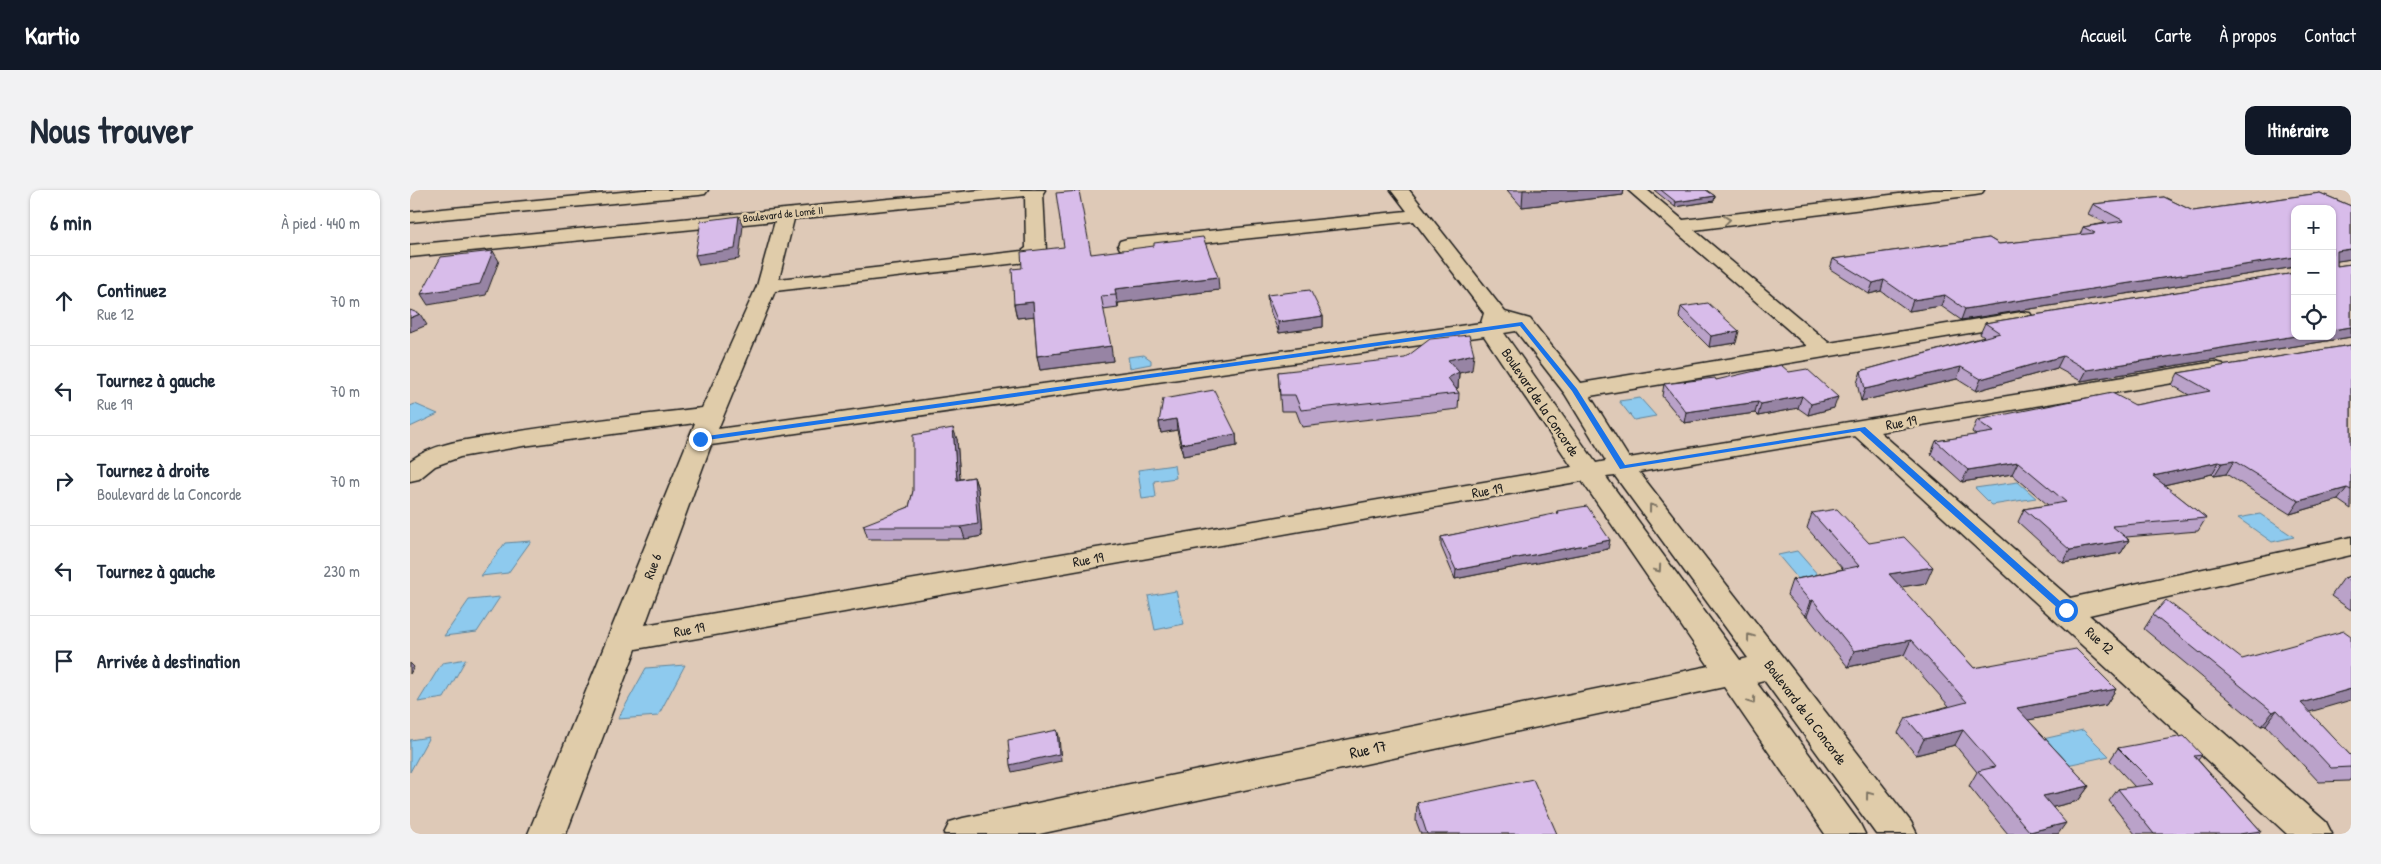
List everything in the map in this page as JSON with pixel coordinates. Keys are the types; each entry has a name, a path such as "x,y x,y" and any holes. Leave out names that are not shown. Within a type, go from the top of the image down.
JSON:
{"street":[{"path":"410,217 699,190"},
{"name":"Boulevard de Lomé II","path":"410,245 972,190"},
{"path":"764,293 1026,256 1036,251 1035,190"},
{"name":"Boulevard de Lomé II","path":"410,250 1035,190"},
{"path":"410,473 426,461 454,450 523,438 706,426 1493,321 1400,190"},
{"path":"1636,190 1824,350"},
{"path":"1672,220 1864,190"},
{"path":"1672,220 1975,190"},
{"name":"Rue 6","path":"547,834 706,426 764,293 786,214"},
{"path":"1127,246 1419,215"},
{"path":"1575,391 2040,316"},
{"name":"Boulevard de la Concorde","path":"1493,321 1522,324 1575,391 1622,468 1898,834"},
{"name":"Boulevard de la Concorde","path":"1493,321 1589,472 1846,834"},
{"name":"Rue 19","path":"624,640 1589,472 2234,366"},
{"name":"Rue 12","path":"1862,428 2314,834"},
{"path":"2066,610 2351,546"},
{"name":"Rue 17","path":"963,834 1732,673 1773,668"}],"water":[{"path":"1144,355 1151,360 1151,364 1130,368 1128,357"},
{"path":"1640,398 1656,416 1634,420 1619,401"},
{"path":"415,404 438,414 410,427 410,406"},
{"path":"1174,465 1176,478 1154,481 1156,497 1142,499 1138,470"},
{"path":"2018,482 2036,498 1992,505 1975,488"},
{"path":"2260,514 2294,537 2272,542 2238,518"},
{"path":"531,541 508,573 481,576 505,543"},
{"path":"1797,551 1819,576 1799,580 1778,555"},
{"path":"1176,591 1184,624 1155,630 1148,596"},
{"path":"500,597 477,632 444,636 469,600"},
{"path":"466,659 444,698 418,702 442,663"},
{"path":"685,665 658,716 618,719 646,668"},
{"path":"2083,730 2109,756 2067,765 2043,739"},
{"path":"429,737 410,772 410,740"}],"building":[{"path":"1661,190 1706,190 1715,196 1676,202"},
{"path":"1079,191 1091,254 1154,246 1154,243 1203,237 1218,277 1115,289 1116,295 1101,296 1111,346 1037,356 1033,302 1014,304 1012,269 1022,268 1021,252 1064,247 1056,193"},
{"path":"2320,193 2351,206 2351,249 2337,251 2337,266 2351,264 2351,327 2336,329 2336,205 2291,205 2291,258 1965,309 1945,295 1913,300 1884,280 1873,283 1833,259 1989,238 1999,244 2095,233 2083,227 2124,221 2093,204 2164,197 2193,211"},
{"path":"739,216 735,249 695,255 701,221"},
{"path":"493,251 480,284 421,294 441,257"},
{"path":"2291,274 2291,337 2087,370 2063,356 1981,379 1961,367 1865,389 1861,371 2000,333 1985,323"},
{"path":"1310,290 1323,316 1278,322 1267,295"},
{"path":"1708,303 1739,331 1711,336 1681,307"},
{"path":"410,310 420,314 410,318"},
{"path":"1469,335 1474,354 1448,360 1459,372 1448,378 1459,393 1301,410 1295,395 1280,395 1278,372 1405,358 1430,339"},
{"path":"2351,345 2351,490 2347,488 2299,501 2234,461 2219,462 2153,476 2206,518 2112,526 2129,540 2070,550 2024,509 2066,502 2018,462 1968,470 1936,441 1993,432 1977,420 2112,393 2135,405 2210,391 2178,373"},
{"path":"1781,365 1789,372 1807,369 1838,397 1811,404 1802,396 1761,404 1758,402 1686,412 1664,384 1715,378 1716,380"},
{"path":"1214,390 1236,434 1181,444 1176,419 1159,422 1163,399"},
{"path":"953,428 957,480 974,477 978,524 961,527 864,527 863,525 909,507 913,491 913,435"},
{"path":"1587,506 1610,540 1456,570 1441,537 1558,513 1557,511"},
{"path":"1837,509 1869,543 1904,537 1933,567 1889,574 1974,668 2076,649 2116,689 2017,708 2089,786 2043,796 2066,823 2030,832 1978,771 1995,767 1963,730 1924,739 1906,718 1967,702 1911,640 1854,651 1813,600 1810,601 1792,580 1859,566 1812,513"},
{"path":"2351,576 2351,582 2344,578"},
{"path":"2166,600 2242,659 2344,631 2351,636 2351,689 2301,703 2351,756 2351,767 2331,768 2277,710 2273,712 2153,615"},
{"path":"1057,730 1059,754 1010,765 1008,740"},
{"path":"2184,736 2202,755 2194,756 2261,831 2239,834 2154,834 2118,789 2154,784 2118,748"},
{"path":"1533,779 1557,834 1427,834 1417,803"}],"route":[{"path":"700,439 1522,324 1575,391 1622,468 1862,428 2066,610"}]}
